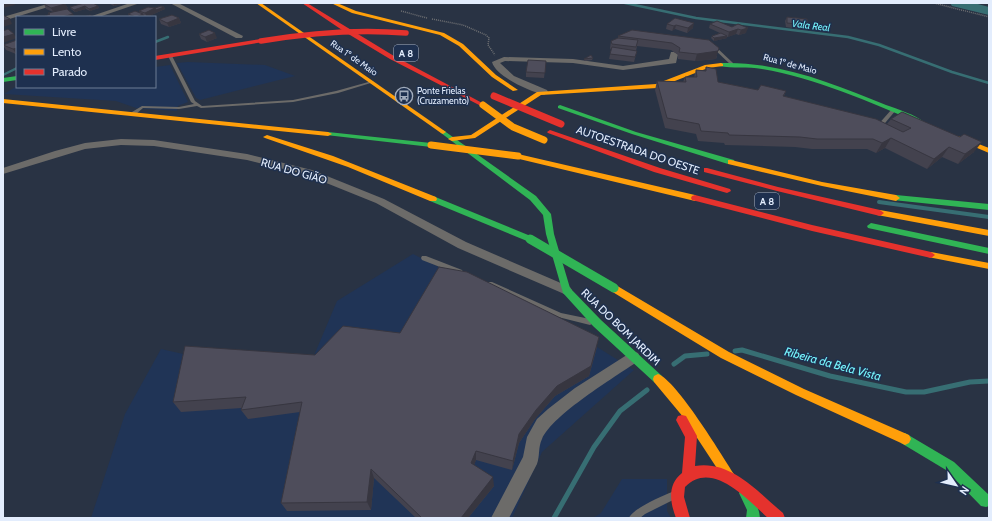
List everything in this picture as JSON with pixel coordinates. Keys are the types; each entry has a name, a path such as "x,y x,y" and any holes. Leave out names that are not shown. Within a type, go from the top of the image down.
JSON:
{"main road":[{"name":"Rua 1º de Maio","path":"258,3 452,139 473,137 539,93 657,86 672,82 707,66 732,64 763,66 789,73 894,110 931,126"},
{"name":"AUTOESTRADA DO OESTE","path":"304,3 338,26 398,62 484,105 513,127 733,193"},
{"name":"A 8","path":"322,3 381,40"},
{"path":"333,3 354,12 442,34 461,45 494,76 515,90"},
{"path":"156,58 261,41 352,30 381,30 406,33 425,39"},
{"path":"464,62 488,78 554,105 629,132 704,154 860,192 907,199 989,206"},
{"path":"3,80 16,78"},
{"path":"494,92 564,125"},
{"path":"3,101 182,118 518,156 589,171 940,258 989,266"},
{"path":"182,118 269,138 311,150 350,164 530,240 571,262 665,321 725,355 800,392 914,443 950,466 988,505"},
{"name":"Rua 1º de Maio","path":"438,129 462,129 489,126"},
{"path":"452,139 462,129"},
{"path":"953,135 989,151"},
{"path":"469,151 473,137"},
{"name":"RUA DO BOM JARDIM","path":"452,139 533,198 547,214 550,234 566,290 597,323 665,386 690,418 730,478"},
{"name":"AUTOESTRADA DO OESTE","path":"702,169 804,197 892,216 989,233"},
{"path":"639,175 767,216"},
{"path":"863,224 989,250"},
{"name":"RUA DO BOM JARDIM","path":"665,386 690,436 688,475"},
{"path":"683,518 678,506 677,494 681,483 688,475 697,471 708,470 719,472 730,478 778,518"},
{"path":"741,486 753,510 753,518"},
{"path":"988,490 988,505"}],"street":[{"path":"3,19 57,3"},
{"path":"95,16 137,3"},
{"path":"173,3 239,36"},
{"path":"544,92 511,78 496,66 496,62 504,59 573,61 623,68 673,61 674,54"},
{"name":"RUA DO GIÃO","path":"3,171 85,146 121,142 154,143 247,157 308,172 380,201 462,245 566,290"},
{"path":"500,518 531,458 531,447 540,428 554,413 633,356"}],"lane":[{"path":"712,46 732,64"},
{"path":"170,56 193,102 201,107 293,101 337,92 372,82"},
{"path":"134,113 142,107 179,108 198,105"},
{"path":"884,131 878,128 894,110"},
{"path":"424,258 467,275"},
{"path":"482,281 560,316 597,323"},
{"path":"633,518 642,510 677,494"}],"path":[{"path":"934,3 989,17"}],"shaded area":[{"path":"188,62 265,65 295,76 200,100 196,98 177,63"},
{"path":"170,65 188,102 178,106 177,111 136,108 116,101 4,94 16,87 16,88 156,88 156,67"},
{"path":"413,254 597,347 634,370 542,452 512,518 91,518 125,414 161,349 192,356 310,365 337,301"},
{"path":"622,479 667,479 667,511 671,518 593,518 601,513"}],"building":[{"path":"84,3 93,3 98,6 89,9 85,6 74,10 70,7"},
{"path":"44,4 65,4 51,8"},
{"path":"161,6 164,7 156,10 155,8"},
{"path":"148,7 155,8 145,13 139,11"},
{"path":"67,9 73,14 66,16 45,16 50,14 48,13"},
{"path":"135,11 143,14 133,16 128,14"},
{"path":"3,15 10,19 3,21"},
{"path":"172,15 179,18 167,23 159,19"},
{"path":"787,17 807,19 808,25 787,23"},
{"path":"675,18 694,23 688,28 667,24"},
{"path":"717,21 732,27 738,24 748,28 729,32 710,24"},
{"path":"8,29 14,34 3,37 3,31"},
{"path":"209,30 215,33 205,37 199,34"},
{"path":"632,30 709,40 719,48 718,51 697,54 679,52 680,48 672,43 618,36"},
{"path":"721,33 727,36 714,38 712,36"},
{"path":"618,38 638,40 636,47 612,44 611,41"},
{"path":"16,40 16,48 13,49 3,45"},
{"path":"612,47 637,51 635,57 610,54"},
{"path":"591,55 593,58 584,59"},
{"path":"528,60 546,61 545,73 526,72"},
{"path":"706,67 716,69 718,82 758,90 761,85 786,91 783,96 876,119 903,132 911,128 891,119 902,112 960,137 964,134 982,142 965,154 949,147 934,159 891,138 882,143 873,139 817,139 800,137 729,135 728,133 701,131 699,124 667,118 657,81 686,82 685,77 697,77 696,70 706,71"},
{"path":"439,267 467,272 599,337 591,366 557,386 536,410 519,434 513,461 476,451 471,463 493,477 461,518 422,518 371,469 367,502 281,503 302,402 241,410 246,397 173,402 185,346 315,355 343,326 400,333"}],"waterway":[{"name":"Vala Real","path":"625,3 696,18 848,37 879,45 952,72 989,83"},
{"path":"957,3 989,11"},
{"path":"156,42 168,37"},
{"path":"3,75 16,68"},
{"path":"879,202 989,217"},
{"name":"Ribeira da Bela Vista","path":"735,351 742,350 830,376 906,392 924,392 970,382 989,381"},
{"name":"Ribeira da Bela Vista","path":"674,364 685,356 707,354"},
{"name":"Ribeira da Bela Vista","path":"554,518 594,447 620,411 647,390"}],"traffic: fast":[{"path":"721,65 748,65 787,73 850,93 921,122"},
{"path":"3,80 16,78"},
{"path":"560,107 634,133 731,162"},
{"path":"443,132 533,198 547,214 550,234 566,290 597,323 658,379"},
{"path":"328,134 431,145"},
{"path":"896,198 989,207"},
{"path":"433,199 530,239"},
{"path":"871,226 989,251"},
{"path":"530,239 614,288"},
{"path":"905,439 950,466 986,501"},
{"path":"745,493 753,510 753,518"}],"traffic: slow":[{"path":"258,3 443,132"},
{"path":"333,3 354,12 442,34 461,45 494,76 515,90"},
{"path":"452,139 473,137 539,93 657,86 707,66 721,65"},
{"path":"3,101 328,134"},
{"path":"483,105 513,127 544,140"},
{"path":"267,137 330,158 433,199"},
{"path":"958,138 989,151"},
{"path":"431,145 518,156"},
{"path":"518,156 695,198"},
{"path":"731,162 822,184 896,198"},
{"path":"880,213 989,233"},
{"path":"931,255 989,266"},
{"path":"614,288 725,355 800,392 905,439"},
{"path":"658,379 688,414 730,478"}],"traffic: jam":[{"path":"304,3 347,31 392,57 483,105"},
{"path":"261,41 352,31 406,33"},
{"path":"156,58 261,41"},
{"path":"494,96 561,124"},
{"path":"550,132 657,170 727,191"},
{"path":"707,170 777,189 880,213"},
{"path":"695,198 812,228 931,255"},
{"path":"682,420 691,436 688,475"},
{"path":"683,518 677,497 678,487 681,482 691,474 706,470 729,478 740,485 778,518"}],"place":[{"name":"Ponte Frielas (Cruzamento)","path":"404,96"}]}
